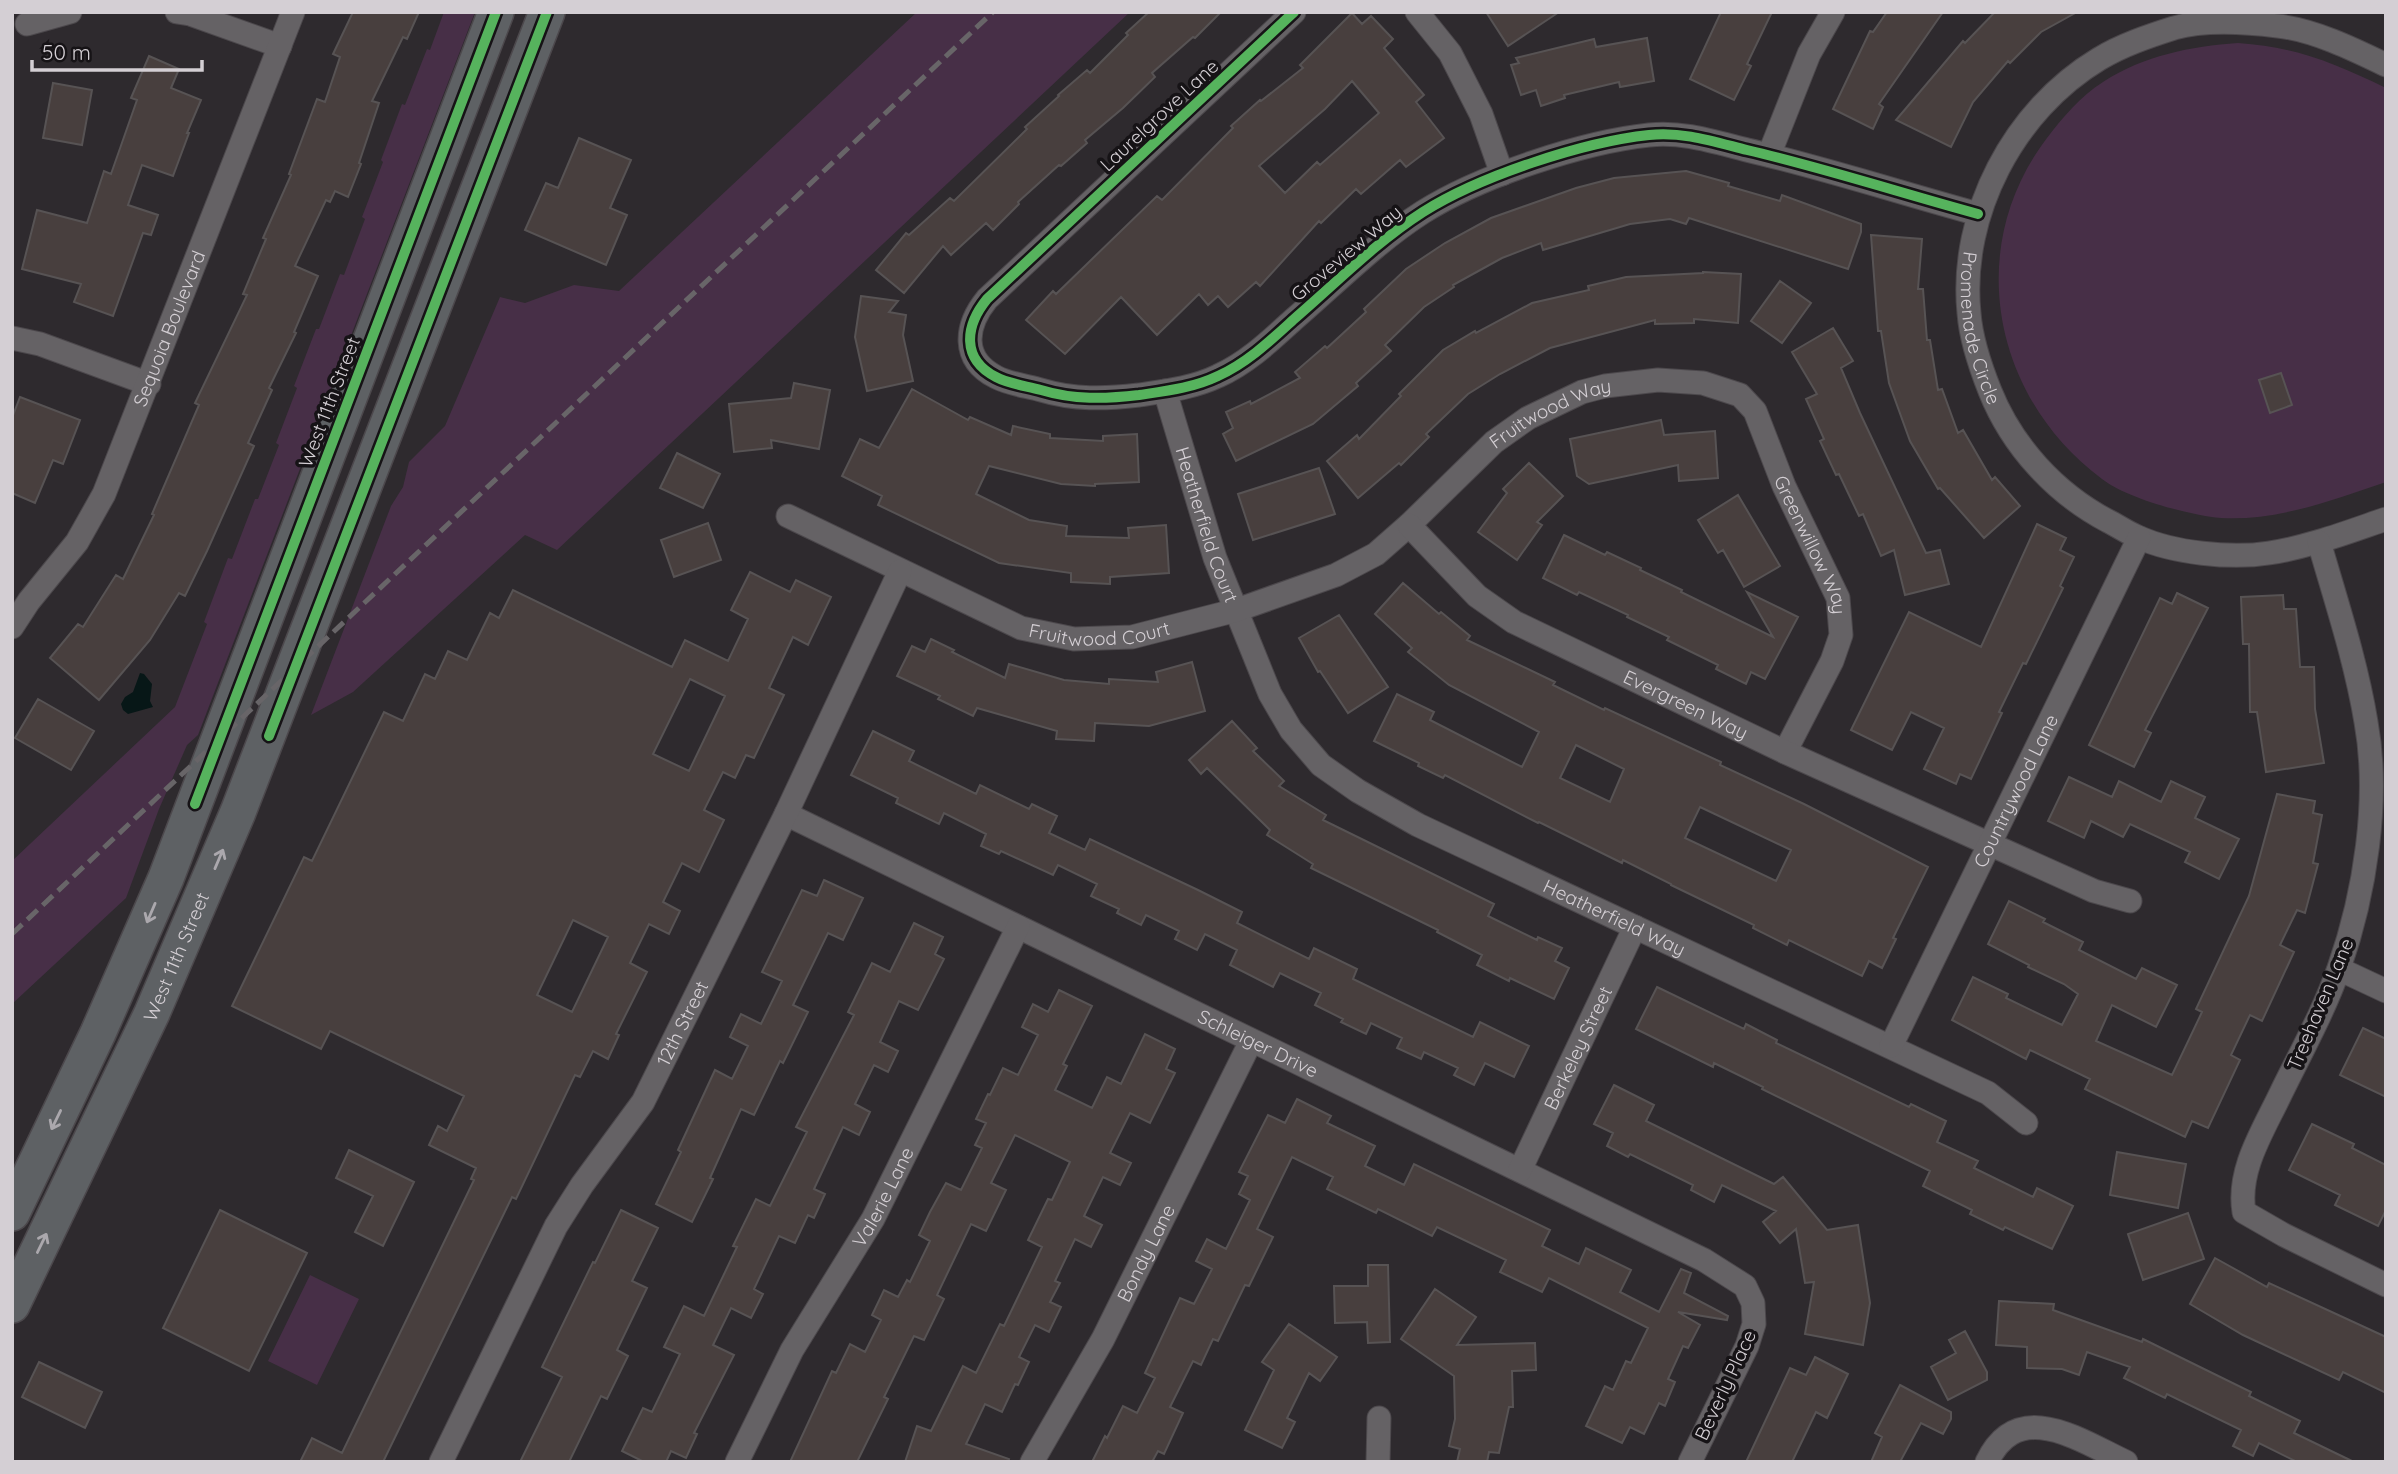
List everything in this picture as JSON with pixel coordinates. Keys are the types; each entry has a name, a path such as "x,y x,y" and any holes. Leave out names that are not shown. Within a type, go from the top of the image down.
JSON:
{"main road":[{"name":"West 11th Street","path":"12,1213 98,1032 166,878 496,12"},
{"name":"West 11th Street","path":"12,1305 147,1025 243,799 547,12"}],"street":[{"path":"27,23 70,12"},
{"path":"177,12 190,14 280,46"},
{"name":"Sequoia Boulevard","path":"12,627 29,601 77,542 104,495 293,12"},
{"name":"Laurelgrove Lane","path":"1047,243 1294,12"},
{"path":"1418,12 1450,53 1481,114 1502,174"},
{"path":"1769,155 1809,54 1833,12"},
{"name":"Promenade Circle","path":"2386,65 2342,44 2280,26 2175,20 2098,59 2054,92 2021,132 1991,181 1978,214 1969,259 1969,313 1978,362 1998,412 2012,435 2048,478 2088,511 2139,538 2164,546 2225,555 2268,553 2319,542 2386,520"},
{"name":"Groveview Way","path":"1047,243 987,299 974,315 970,344 976,362 997,377 1062,397 1104,399 1190,387 1219,376 1255,354 1412,219 1451,196 1502,174 1589,146 1651,134 1691,136 1769,155 1978,214"},
{"path":"12,338 40,345 149,384"},
{"name":"Fruitwood Way","path":"1409,525 1493,442 1528,418 1582,392 1605,386 1658,380 1703,383 1724,388"},
{"name":"Greenwillow Way","path":"1724,388 1740,395 1755,411 1784,486 1838,598 1841,635 1832,661 1784,752"},
{"name":"Heatherfield Court","path":"1166,391 1195,497 1254,654"},
{"name":"Fruitwood Court","path":"788,516 1021,628 1074,639 1132,637 1237,610 1336,575 1376,554 1409,525"},
{"name":"Evergreen Way","path":"1409,525 1476,596 1514,622 1784,752 2094,891 2130,901"},
{"name":"Countrywood Lane","path":"1891,1046 2139,538"},
{"name":"Treehaven Lane","path":"2319,542 2353,658 2378,775 2358,903 2339,969 2250,1159 2241,1195 2244,1213 2386,1285"},
{"name":"12th Street","path":"441,1462 556,1226 582,1185 643,1102 786,814 900,571"},
{"name":"Heatherfield Way","path":"1254,654 1270,694 1291,730 1321,765 1358,792 1418,825 1988,1093 2026,1124"},
{"name":"Schleiger Drive","path":"786,814 1704,1260 1729,1276"},
{"name":"Valerie Lane","path":"737,1462 792,1350 873,1219 1018,926"},
{"name":"Berkeley Street","path":"1520,1170 1635,928"},
{"path":"2339,969 2386,992"},
{"name":"Bondy Lane","path":"1032,1462 1103,1339 1251,1041"},
{"name":"Beverly Place","path":"1690,1462 1747,1346 1754,1324 1753,1303 1745,1286 1729,1276"},
{"path":"1378,1462 1379,1418"},
{"path":"1987,1462 1994,1447 2013,1430 2031,1426 2055,1429 2126,1462"}],"shaded area":[{"path":"444,12 475,12 198,735 187,745 159,809 126,898 12,1004 12,861 175,707 207,624 204,622 228,558 232,559 279,445 276,443 297,388 294,386 316,329 319,329 340,274 344,275 402,104 405,105"},
{"path":"917,12 1130,12 557,550 525,535 353,692 311,715 391,506 403,487 409,462 445,426 500,297 525,303 574,285 619,291"},
{"path":"2238,43 2297,52 2386,88 2386,482 2284,513 2221,518 2176,510 2127,493 2102,479 2065,446 2036,407 2015,365 2002,319 1999,273 2005,226 2021,181 2047,138 2080,101 2095,88 2134,65 2185,50"},
{"path":"140,673 152,684 150,701 153,707 128,714 121,704 125,697 133,692"},
{"path":"310,1275 359,1299 317,1385 268,1361"}],"building":[{"path":"353,12 419,12 407,39 403,37 372,101 379,103 348,197 335,191 330,202 326,200 295,266 318,276 248,443 254,446 207,551 185,596 179,593 150,640 99,700 50,658 78,624 83,627 116,575 123,579 154,515 152,514 199,405 195,403 247,295 243,294 266,239 263,238 291,175 289,174 317,99 325,102 340,57 333,54"},
{"path":"1149,12 1221,12 1195,38 1152,73 1155,77 1085,140 1087,143 1018,202 993,230 986,223 951,255 943,246 904,293 876,270 906,233 909,235 950,198 954,201 1058,95 1087,70 1090,73"},
{"path":"1486,12 1559,12 1508,46"},
{"path":"1721,12 1772,12 1747,64 1751,66 1734,100 1690,79"},
{"path":"1887,12 1943,12 1879,104 1883,107 1873,129 1833,109 1870,31 1873,32"},
{"path":"1995,12 2077,12 2041,32 2010,63 2008,61 1973,102 1951,147 1896,120 1963,41 1965,43"},
{"path":"1352,13 1362,24 1371,16 1393,39 1384,48 1424,95 1416,102 1444,138 1406,167 1400,160 1361,194 1356,189 1321,223 1319,221 1260,286 1256,282 1228,307 1218,296 1208,305 1199,294 1157,335 1121,297 1065,354 1026,320 1053,291 1056,294 1157,196 1162,200 1233,128 1231,126 1303,68 1300,65","holes":["1352,81 1379,113 1320,165 1317,162 1285,193 1259,166 1325,109"]},
{"path":"1647,38 1654,81 1620,87 1619,82 1564,95 1565,98 1541,106 1536,90 1521,95 1511,65 1519,63 1516,58 1594,39 1596,47"},
{"path":"149,56 179,69 171,88 201,100 173,176 142,165 128,205 158,215 151,235 143,233 113,316 74,302 81,284 22,269 37,210 87,223 104,171 111,174 137,100 131,98"},
{"path":"53,83 92,90 82,145 43,138"},
{"path":"579,138 631,160 610,208 627,215 606,265 525,230 546,183 558,188"},
{"path":"1686,171 1780,201 1782,195 1861,224 1861,232 1848,269 1689,218 1686,224 1670,219 1630,224 1543,250 1541,243 1502,258 1453,285 1454,287 1424,307 1385,345 1391,351 1356,383 1358,386 1313,424 1236,461 1223,434 1233,428 1226,412 1250,401 1251,404 1300,378 1295,372 1325,346 1327,348 1366,312 1364,309 1406,269 1445,243 1491,218 1576,188 1614,178"},
{"path":"1871,235 1922,239 1918,289 1923,289 1927,340 1930,340 1938,390 1942,389 1958,433 1963,430 1992,480 1995,477 2020,506 1984,538 1940,488 1938,489 1910,441 1889,383 1881,331 1878,331"},
{"path":"1703,272 1741,274 1738,323 1694,319 1694,323 1655,324 1655,320 1550,348 1468,394 1426,434 1429,437 1401,465 1399,463 1358,498 1327,461 1357,435 1359,439 1443,350 1475,331 1476,333 1532,303 1589,290 1588,286 1626,277"},
{"path":"1780,281 1811,303 1782,343 1751,321"},
{"path":"861,296 898,301 889,312 906,315 903,335 913,381 867,391 855,337"},
{"path":"1833,328 1853,361 1841,368 1860,413 1926,553 1940,550 1949,584 1905,595 1894,550 1881,556 1863,514 1859,516 1820,441 1824,439 1806,399 1817,394 1792,352"},
{"path":"2281,373 2292,405 2270,413 2259,380"},
{"path":"794,383 830,390 819,449 771,440 772,448 734,452 729,404 791,398"},
{"path":"912,389 968,420 970,417 1011,435 1013,426 1050,434 1050,438 1103,441 1103,436 1137,434 1139,482 1095,486 1061,484 989,466 976,494 1029,520 1067,526 1066,536 1129,538 1128,528 1166,525 1169,573 1110,577 1110,584 1071,582 1071,573 999,563 878,505 882,496 842,476 860,439 879,448"},
{"path":"20,397 80,420 63,464 53,460 35,503 12,493 12,418"},
{"path":"1661,420 1664,435 1715,431 1718,478 1679,481 1678,465 1589,484 1577,476 1570,439"},
{"path":"677,453 720,474 703,508 660,488"},
{"path":"1529,463 1563,496 1537,522 1542,525 1517,560 1478,532 1507,493 1503,489"},
{"path":"1319,468 1335,514 1253,540 1238,494"},
{"path":"1738,495 1780,566 1744,587 1723,550 1718,553 1698,520"},
{"path":"708,523 721,560 674,577 661,540"},
{"path":"2037,524 2066,538 2060,550 2074,557 2060,586 2063,588 1999,712 2002,713 1971,779 1960,774 1956,784 1924,769 1944,728 1911,712 1892,750 1851,730 1909,612 1981,647"},
{"path":"1564,535 1605,555 1607,552 1641,568 1640,570 1682,590 1681,592 1773,637 1747,592 1798,617 1765,679 1751,672 1746,684 1716,669 1718,665 1667,640 1669,637 1627,617 1628,615 1543,578"},
{"path":"750,572 790,592 796,580 831,597 808,645 793,637 769,688 784,695 754,758 746,755 735,778 723,772 704,810 724,820 699,872 682,863 663,902 680,911 669,934 649,924 630,963 647,972 616,1034 619,1035 608,1059 593,1051 580,1077 575,1075 516,1199 512,1197 383,1462 300,1462 312,1438 342,1453 474,1180 471,1179 476,1168 429,1145 438,1126 447,1131 464,1096 330,1031 321,1049 232,1006 304,857 312,861 384,712 403,721 425,674 435,679 448,651 467,660 490,613 499,618 513,590 672,667 685,640 728,661 748,619 731,610","holes":["690,679 725,696 689,771 653,754","573,920 608,937 572,1012 537,995"]},
{"path":"1403,583 1470,636 1467,640 1555,682 1553,685 1604,710 1605,708 1721,762 1720,765 1928,867 1893,938 1896,939 1882,968 1869,961 1862,976 1789,940 1787,945 1753,928 1754,925 1623,860 1622,863 1538,823 1445,775 1443,778 1374,741 1397,694 1434,712 1430,720 1522,767 1539,732 1449,685 1408,652 1412,648 1375,614","holes":["1576,745 1624,769 1610,802 1560,778","1700,807 1791,850 1776,881 1685,838"]},
{"path":"2177,593 2208,608 2145,730 2151,733 2134,767 2089,745 2160,598 2172,604"},
{"path":"2283,595 2284,609 2296,609 2300,667 2314,667 2315,709 2324,763 2266,772 2257,712 2250,712 2249,644 2243,644 2241,597"},
{"path":"1339,615 1388,687 1348,713 1320,671 1318,672 1299,638"},
{"path":"931,639 1005,678 1009,664 1064,680 1109,684 1109,679 1158,682 1156,672 1192,662 1205,711 1149,726 1095,723 1094,741 1056,739 1057,731 977,708 973,716 938,699 940,696 897,676 912,646 925,652"},
{"path":"38,699 94,731 71,770 15,738"},
{"path":"1232,721 1257,748 1253,751 1284,781 1279,786 1326,815 1323,820 1494,904 1488,916 1537,940 1538,937 1562,948 1555,961 1569,968 1554,999 1477,965 1482,955 1437,932 1438,930 1311,868 1313,864 1267,835 1270,830 1207,768 1201,774 1189,760"},
{"path":"873,731 914,751 909,761 976,794 980,785 1029,809 1032,804 1057,816 1049,833 1085,850 1090,839 1242,912 1237,923 1309,959 1314,948 1357,969 1353,979 1473,1037 1480,1022 1529,1046 1514,1077 1485,1063 1474,1085 1454,1075 1458,1068 1424,1052 1421,1059 1397,1048 1402,1038 1371,1023 1366,1034 1341,1022 1343,1019 1315,1005 1321,993 1280,973 1273,987 1230,965 1237,950 1205,934 1197,950 1175,939 1179,931 1146,915 1141,925 1117,913 1119,909 1091,896 1097,884 1058,865 1053,875 1001,851 999,854 981,846 986,834 944,813 939,824 896,803 898,798 851,775"},
{"path":"2069,777 2112,797 2119,781 2161,802 2171,781 2205,797 2195,818 2239,839 2219,879 2185,862 2190,852 2130,824 2123,837 2091,821 2084,838 2048,821"},
{"path":"2277,794 2315,801 2313,813 2322,815 2313,863 2318,864 2305,913 2297,910 2280,945 2294,952 2262,1021 2250,1015 2231,1055 2240,1060 2208,1128 2192,1121 2185,1137 2085,1089 2090,1079 2030,1050 2026,1059 1952,1020 1973,977 2008,994 2006,998 2062,1025 2078,994 1988,944 2009,901 2083,942 2079,950 2136,979 2142,968 2177,985 2156,1027 2112,1005 2096,1041 2172,1075 2202,1012 2196,1009 2249,896"},
{"path":"824,880 863,898 843,940 828,933 793,1005 808,1012 754,1115 741,1109 710,1178 713,1179 692,1222 656,1204 715,1070 732,1079 748,1046 730,1037 741,1014 761,1024 782,981 762,972 802,890 817,896"},
{"path":"914,923 943,937 935,954 944,959 918,1010 899,1001 880,1042 898,1051 888,1072 874,1065 855,1104 870,1112 859,1135 843,1127 814,1189 825,1194 814,1218 808,1215 795,1243 779,1236 754,1289 763,1294 751,1318 731,1308 713,1345 734,1355 694,1433 697,1434 686,1458 671,1451 666,1462 644,1462 622,1451 643,1408 652,1412 680,1354 664,1347 684,1306 704,1316 737,1247 733,1246 756,1199 770,1206 807,1132 796,1127 854,1015 848,1012 872,963 890,972"},
{"path":"1657,987 1744,1029 1746,1024 1777,1040 1776,1043 1909,1107 1911,1104 1946,1121 1937,1142 1978,1161 1974,1168 2033,1197 2037,1188 2073,1206 2052,1249 1970,1214 1972,1210 1923,1186 1930,1171 1714,1063 1713,1067 1636,1029"},
{"path":"1059,990 1092,1006 1063,1064 1067,1066 1055,1090 1092,1108 1107,1077 1121,1084 1145,1034 1175,1049 1166,1069 1175,1073 1150,1123 1130,1113 1110,1153 1131,1163 1120,1185 1103,1177 1084,1216 1102,1225 1091,1247 1075,1239 1055,1281 1060,1283 1050,1302 1061,1307 1049,1332 1035,1325 1019,1357 1029,1362 1018,1385 1015,1384 1002,1412 985,1404 966,1444 1009,1459 1008,1462 905,1462 917,1426 931,1431 963,1366 976,1373 1000,1324 1004,1326 1042,1247 1028,1240 1048,1199 1052,1200 1070,1162 1015,1135 991,1183 1006,1190 986,1231 971,1224 937,1295 944,1299 924,1340 914,1336 884,1397 888,1399 857,1462 790,1462 832,1371 836,1373 850,1344 865,1352 881,1320 872,1315 884,1290 898,1297 907,1280 910,1282 930,1241 919,1235 946,1183 961,1190 982,1148 975,1145 986,1123 976,1119 988,1094 990,1095 1003,1068 1018,1075 1038,1035 1022,1027 1033,1004 1048,1012"},
{"path":"2363,1028 2386,1039 2386,1097 2340,1075"},
{"path":"1614,1085 1654,1105 1646,1121 1774,1184 1783,1177 1827,1230 1858,1225 1870,1303 1863,1345 1805,1334 1814,1282 1805,1283 1796,1229 1780,1243 1763,1222 1776,1211 1722,1185 1714,1202 1691,1190 1693,1185 1630,1154 1628,1157 1607,1146 1613,1133 1594,1124"},
{"path":"1297,1099 1331,1116 1327,1123 1375,1146 1365,1166 1404,1185 1414,1164 1550,1230 1542,1246 1579,1264 1586,1248 1631,1270 1620,1292 1659,1312 1681,1269 1691,1273 1684,1293 1728,1316 1727,1320 1678,1312 1700,1325 1688,1348 1683,1346 1668,1379 1675,1382 1665,1406 1659,1403 1644,1434 1630,1427 1622,1443 1586,1426 1605,1386 1613,1390 1626,1361 1631,1363 1648,1328 1549,1278 1542,1292 1500,1272 1506,1260 1437,1227 1432,1236 1378,1209 1376,1213 1327,1189 1333,1177 1292,1157 1257,1229 1273,1237 1249,1286 1245,1285 1218,1341 1213,1339 1201,1365 1193,1361 1170,1407 1183,1413 1164,1454 1158,1451 1152,1462 1092,1462 1123,1406 1137,1413 1155,1378 1145,1373 1180,1298 1194,1304 1212,1269 1196,1261 1207,1239 1226,1249 1250,1200 1239,1194 1248,1176 1239,1172 1268,1115 1285,1123"},
{"path":"2312,1124 2354,1144 2352,1148 2386,1165 2386,1210 2378,1226 2335,1205 2340,1195 2289,1170"},
{"path":"349,1150 414,1182 383,1246 355,1232 373,1196 336,1178"},
{"path":"2117,1152 2186,1164 2178,1208 2110,1195"},
{"path":"220,1210 307,1253 249,1371 163,1328"},
{"path":"621,1210 658,1228 632,1281 647,1288 617,1350 628,1356 607,1399 601,1396 569,1462 520,1462 562,1377 542,1367"},
{"path":"2188,1213 2204,1259 2143,1280 2128,1234"},
{"path":"2215,1258 2267,1287 2269,1283 2386,1337 2386,1393 2343,1372 2339,1380 2243,1335 2190,1304"},
{"path":"1368,1265 1388,1265 1390,1342 1368,1343 1367,1322 1335,1323 1334,1286 1368,1286"},
{"path":"1435,1289 1476,1317 1457,1345 1535,1343 1536,1370 1512,1371 1513,1407 1509,1407 1499,1453 1489,1452 1487,1462 1457,1462 1460,1449 1449,1446 1455,1419 1454,1376 1401,1339"},
{"path":"1999,1301 2054,1304 2053,1310 2142,1342 2143,1339 2251,1392 2249,1396 2300,1421 2294,1433 2354,1462 2297,1462 2259,1443 2253,1456 2233,1446 2241,1430 2167,1394 2165,1398 2124,1378 2130,1367 2087,1352 2079,1375 2062,1369 2027,1368 2027,1347 1996,1345"},
{"path":"1289,1324 1337,1357 1320,1381 1309,1373 1287,1418 1295,1422 1282,1448 1245,1430 1274,1370 1262,1362"},
{"path":"1965,1331 1987,1372 1987,1380 1948,1400 1931,1367 1956,1353 1949,1340"},
{"path":"1815,1357 1848,1374 1827,1418 1816,1412 1792,1462 1746,1462 1790,1368 1806,1375"},
{"path":"39,1362 102,1392 85,1428 22,1397"},
{"path":"1900,1385 1951,1412 1951,1419 1943,1434 1921,1423 1900,1462 1871,1462 1882,1437 1875,1433"}],"railway":[{"path":"12,934 993,12"}],"cycle path":[{"path":"195,804 496,12"},
{"path":"269,736 547,12"},
{"path":"1294,12 987,299 974,320 970,341 972,352 985,370 1012,383 1065,396 1090,398 1159,392 1209,380 1229,371 1258,351 1372,250 1423,212 1502,174 1564,153 1623,139 1661,134 1698,138 1978,214"}]}
